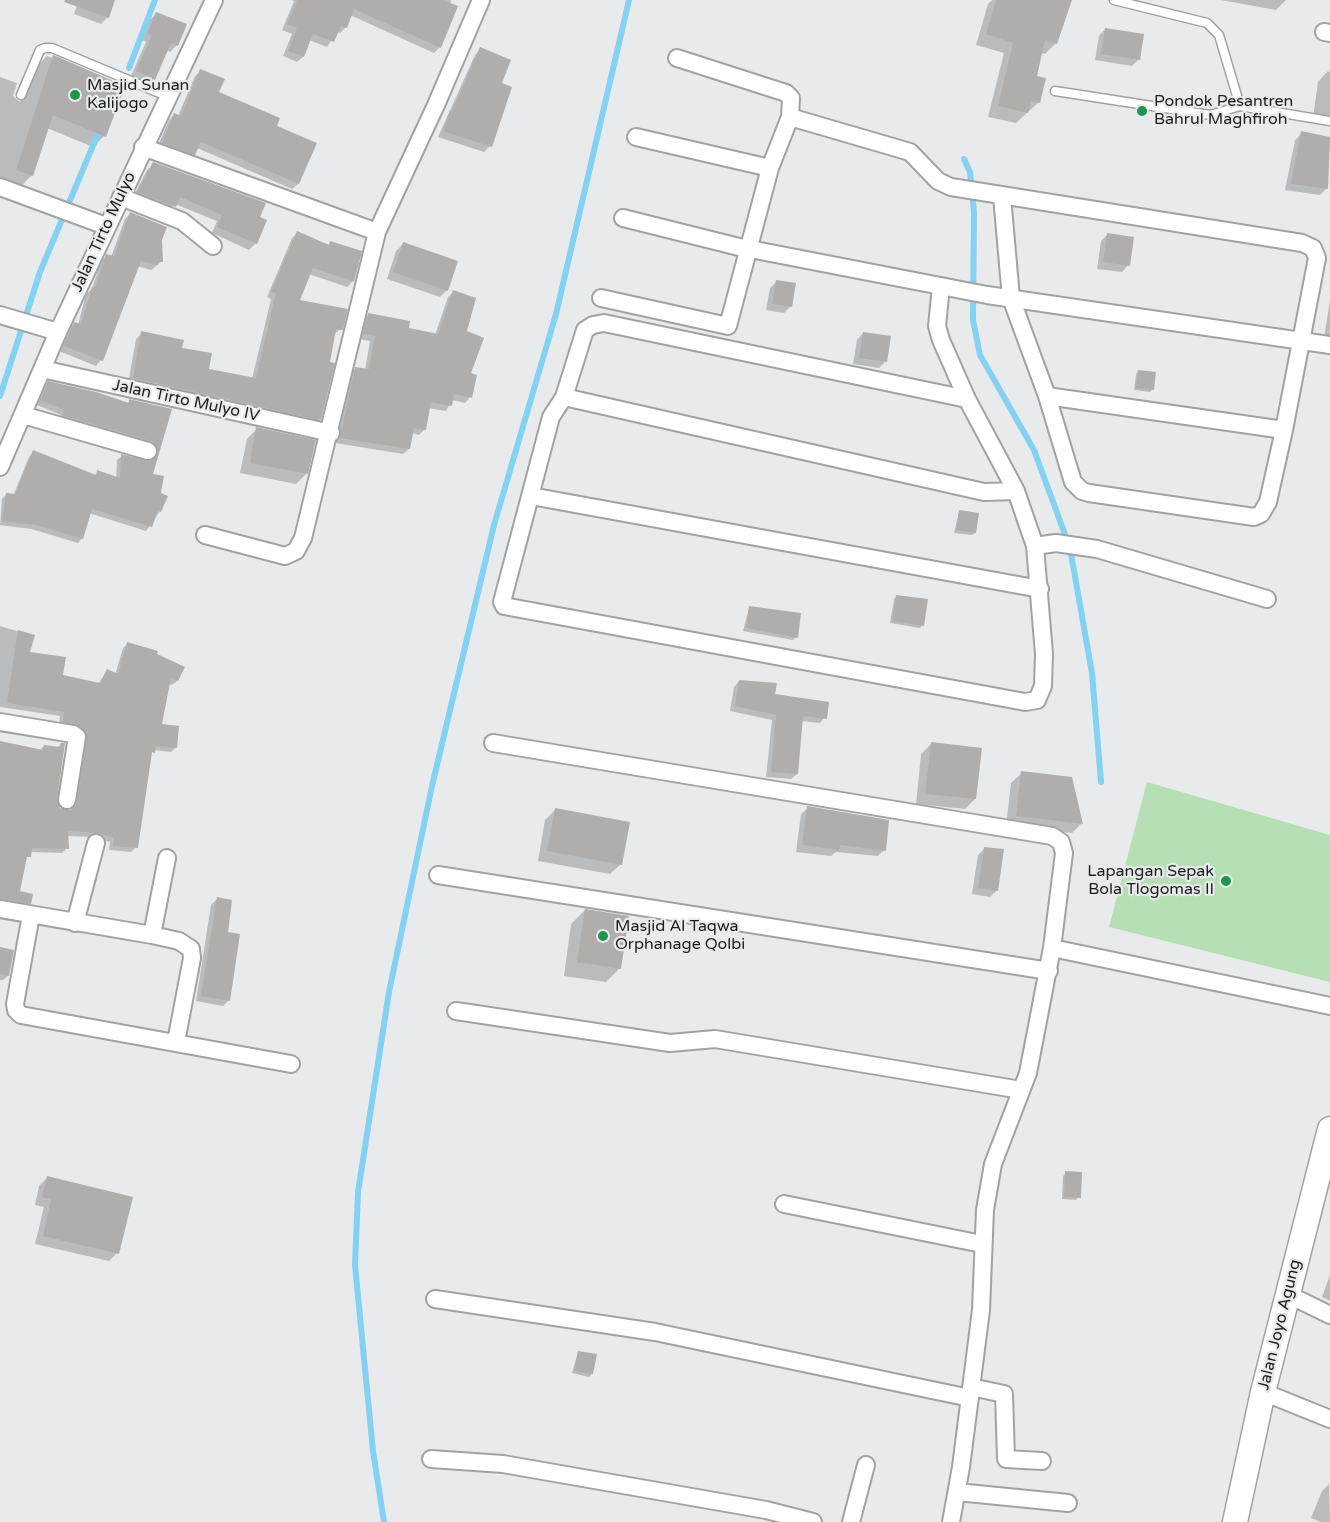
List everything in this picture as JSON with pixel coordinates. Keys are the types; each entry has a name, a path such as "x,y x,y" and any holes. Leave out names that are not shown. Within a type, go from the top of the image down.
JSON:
{"main road":[{"name":"Jalan Joyo Agung","path":"1235,1522 1263,1392 1330,1129"}],"street":[{"name":"Jalan Tirto Mulyo","path":"0,467 5,442 22,415 106,226 214,0"},
{"path":"206,535 285,556 296,551 303,538 331,433 377,232 436,105 481,0"},
{"path":"601,298 728,326 751,250 770,168 790,117 791,98 786,93 677,58"},
{"path":"790,117 910,152 938,181 951,187 1302,243 1313,248 1317,258 1302,340 1268,502 1261,514 1254,517 1089,493 1082,491 1073,482 1047,396 1011,298 1002,196"},
{"path":"636,137 770,168"},
{"path":"143,147 377,232"},
{"path":"0,187 106,226"},
{"path":"121,197 182,221 213,246"},
{"path":"622,218 751,250 987,295 1330,345"},
{"path":"941,286 937,326 967,399 1016,491 1035,546 1040,589 1043,686 1037,700 1025,702 521,610 504,606 502,602 551,417 564,396 585,330 604,323 967,399"},
{"path":"7,317 58,332"},
{"name":"Jalan Tirto Mulyo IV","path":"42,369 331,433"},
{"path":"564,396 984,492 1016,491"},
{"path":"1047,396 1284,430"},
{"path":"22,415 148,451"},
{"path":"531,496 1040,589"},
{"path":"1035,546 1056,543 1096,549 1267,599"},
{"path":"0,722 73,734 76,737 67,800"},
{"path":"493,743 1052,836 1061,842 1064,853 1052,948 1028,1073 993,1164 982,1244 981,1310 951,1522"},
{"path":"75,923 96,843"},
{"path":"152,935 167,858"},
{"path":"438,875 1048,971"},
{"path":"0,909 152,935 179,941 191,949 192,958 176,1042"},
{"path":"31,915 15,1004 16,1010 21,1015 291,1064"},
{"path":"1052,948 1330,1006"},
{"path":"456,1011 670,1043 715,1039 1021,1090"},
{"path":"784,1204 982,1244"},
{"path":"1287,1294 1330,1315"},
{"path":"435,1299 655,1332 971,1393 1004,1394 1004,1454 1006,1459 1041,1461"},
{"path":"1263,1392 1330,1419"},
{"path":"431,1459 503,1464 766,1510 813,1522"},
{"path":"852,1522 866,1465"},
{"path":"957,1492 1068,1503"}],"lane":[{"path":"1118,1 1207,23 1219,35 1240,106"},
{"path":"21,95 40,50 45,48 169,97"},
{"path":"1054,91 1210,115 1240,106 1330,121"}],"green space":[{"name":"Lapangan Sepak Bola Tlogomas II","path":"1147,782 1330,835 1330,982 1109,927"}],"building":[{"path":"65,0 115,0 109,18 64,2"},
{"path":"297,0 443,0 458,6 441,48 354,9 347,28 341,26 334,42 313,34 304,57 288,51 297,28 287,24"},
{"path":"996,0 1072,0 1057,44 1045,40 1037,76 1046,78 1040,103 1031,101 1028,113 998,106 1013,43 986,34"},
{"path":"156,12 187,24 178,46 171,43 155,80 136,71 152,35 147,34"},
{"path":"1105,28 1144,34 1140,60 1101,54"},
{"path":"480,47 511,60 502,83 512,87 492,147 443,131 450,110 452,111"},
{"name":"Masjid Sunan Kalijogo","path":"53,55 125,86 106,137 53,115 33,176 16,170"},
{"path":"200,69 225,79 219,92 280,118 277,126 317,143 299,184 201,142 195,155 162,143 174,113 181,116"},
{"path":"1301,131 1330,137 1328,189 1291,184"},
{"path":"153,162 266,203 260,217 267,220 257,244 217,227 222,215 180,197 176,207 137,192"},
{"path":"130,212 167,227 162,240 163,262 158,262 158,265 141,261 103,361 64,346 74,322 81,324 92,287 95,288 106,254 114,256"},
{"path":"297,231 329,245 330,241 362,251 354,282 313,268 300,300 348,309 343,330 336,329 330,362 335,363 321,420 133,378 141,331 184,340 182,348 212,353 209,369 256,378 276,293 271,292"},
{"path":"1107,233 1134,237 1130,266 1103,262"},
{"path":"403,242 458,261 448,291 393,272"},
{"path":"776,280 796,283 792,307 772,304"},
{"path":"453,290 476,298 467,331 484,338 471,373 477,375 472,398 454,394 452,406 431,402 426,430 414,428 410,449 340,438 355,367 369,369 375,336 363,334 368,313 410,321 409,328 438,334"},
{"path":"863,332 891,336 887,362 859,358"},
{"path":"1138,370 1156,372 1154,390 1136,388"},
{"path":"48,381 96,392 129,403 129,399 172,409 153,474 164,476 161,493 168,496 161,512 158,511 152,527 92,509 83,539 36,525 2,521 6,493 15,494 33,450 96,475 97,470 120,478 121,454 150,461 158,454 158,448 151,441 62,415 64,410 40,400"},
{"path":"256,427 316,440 308,474 250,463"},
{"path":"959,510 979,513 976,533 956,530"},
{"path":"896,595 928,599 924,626 892,621"},
{"path":"749,606 801,613 798,638 746,628"},
{"path":"18,630 35,635 30,652 66,657 63,675 100,683 107,669 118,674 127,642 158,651 157,654 185,667 178,681 171,678 162,724 179,726 177,748 156,746 155,753 152,752 138,848 113,846 114,838 98,833 68,831 69,849 32,848 31,857 27,857 20,891 33,894 31,904 0,899 0,741 43,750 44,745 60,747 61,743 65,743 57,799 60,808 71,810 77,802 87,738 86,733 79,726 63,722 64,712 7,703"},
{"path":"739,680 777,683 775,694 829,702 827,719 803,716 798,774 771,772 776,715 735,706"},
{"path":"931,742 982,748 976,799 925,794"},
{"path":"1021,771 1072,777 1083,824 1016,816"},
{"path":"807,806 889,820 886,851 840,845 839,850 802,845"},
{"path":"555,808 630,822 622,865 547,851"},
{"path":"984,847 1004,849 998,891 978,888"},
{"path":"217,897 232,900 228,932 240,934 230,1001 201,996"},
{"name":"Masjid Al Taqwa Orphanage Qolbi","path":"585,909 629,916 621,969 577,962"},
{"path":"0,947 14,950 9,976 0,974"},
{"path":"1065,1171 1082,1172 1081,1198 1064,1197"},
{"path":"47,1176 133,1197 119,1254 43,1236 51,1199 42,1197"},
{"path":"578,1351 597,1354 593,1374 574,1371"}],"waterway":[{"path":"129,68 155,0"},
{"path":"384,1522 373,1451 355,1265 358,1192 389,992 432,786 494,525 556,314 629,0"},
{"path":"0,396 40,272 97,136"},
{"path":"964,159 970,172 974,212 973,320 980,355 1034,450 1070,548 1092,673 1101,782"}],"place":[{"name":"Masjid Sunan Kalijogo","path":"75,95"},
{"name":"Pondok Pesantren Bahrul Maghfiroh","path":"1142,111"},
{"name":"Lapangan Sepak Bola Tlogomas II","path":"1226,881"},
{"name":"Masjid Al Taqwa Orphanage Qolbi","path":"603,936"}]}
